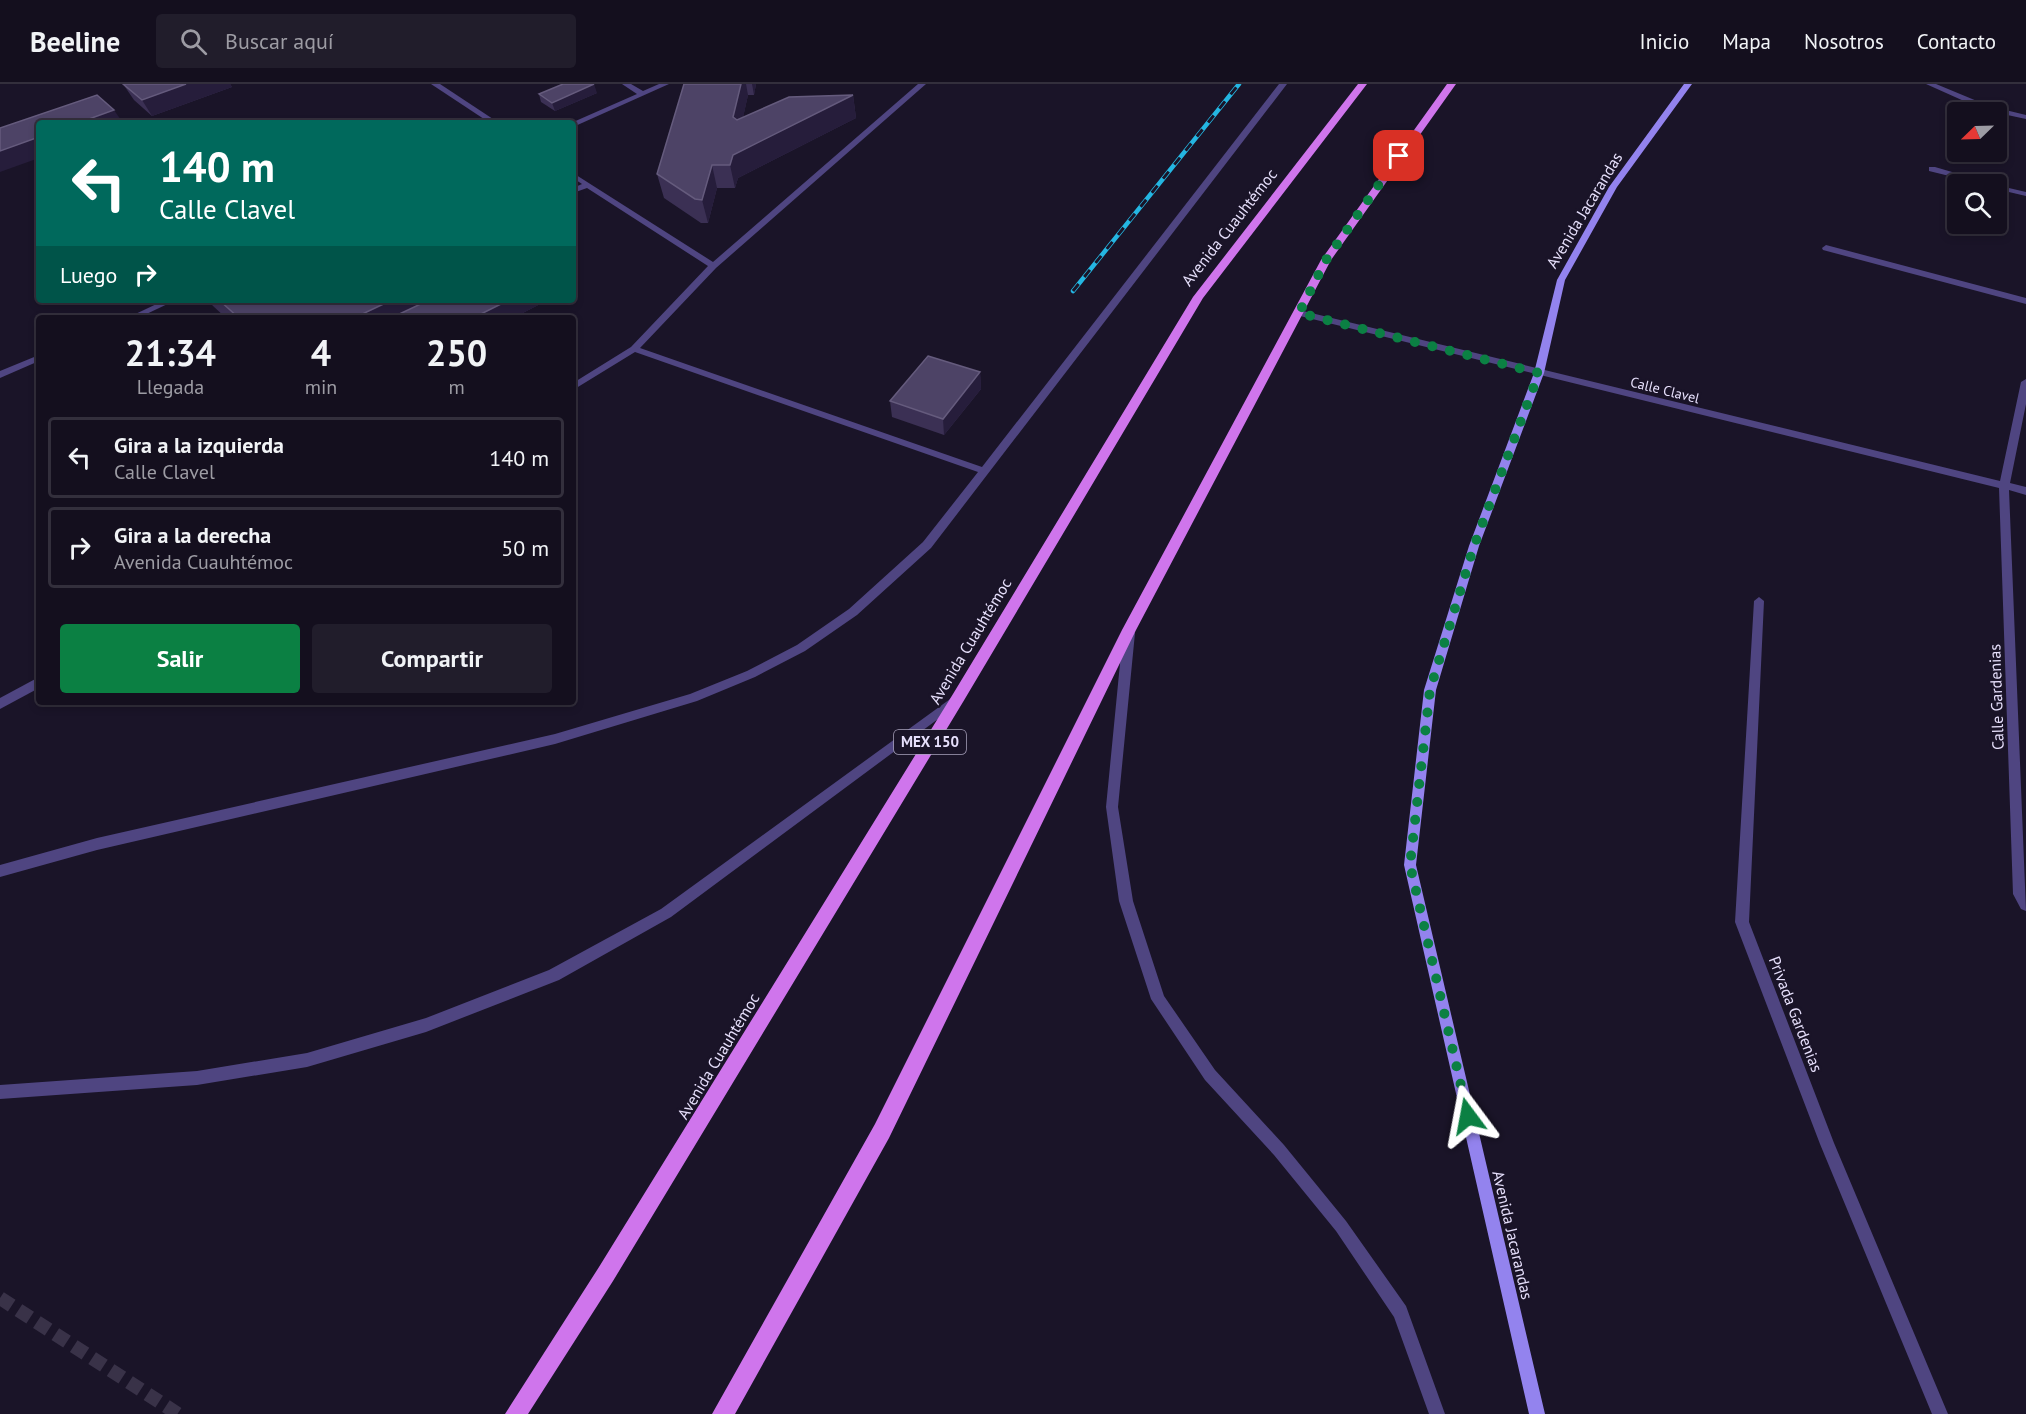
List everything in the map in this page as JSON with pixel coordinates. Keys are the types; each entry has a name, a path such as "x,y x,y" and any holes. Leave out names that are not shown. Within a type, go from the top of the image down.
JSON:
{"main road":[{"name":"Avenida Cuauhtémoc","path":"516,1414 606,1274 1198,297 1363,84"},
{"path":"723,1414 882,1131 1129,630 1326,260 1452,84"},
{"name":"Avenida Jacarandas","path":"1537,1414 1410,865 1430,690 1474,546 1539,373 1561,280 1613,187 1688,84"}],"street":[{"path":"435,84 490,120"},
{"path":"626,84 643,94"},
{"path":"576,124 665,84"},
{"path":"576,385 634,349 713,266 922,84"},
{"path":"0,871 97,844 555,739 693,698 751,674 801,648 853,612 927,545 1283,84"},
{"path":"1930,84 1986,108 2026,117"},
{"path":"1932,169 1951,174"},
{"path":"576,177 713,266"},
{"path":"576,190 588,184"},
{"path":"2007,190 2026,195"},
{"path":"1826,248 2026,301"},
{"path":"138,315 165,303"},
{"name":"Calle Clavel","path":"1299,313 2026,491"},
{"path":"634,349 984,471"},
{"path":"0,375 36,359"},
{"name":"Calle Gardenias","path":"2026,382 2004,486 2020,894 2026,905"},
{"name":"Privada Gardenias","path":"1759,602 1742,922 1827,1144 1940,1414"},
{"path":"1129,630 1112,807 1126,901 1158,999 1210,1074 1279,1150 1341,1226 1400,1311 1437,1414"},
{"path":"0,704 36,684"},
{"path":"0,1092 197,1078 308,1060 426,1026 554,975 666,913 957,698"}],"building":[{"path":"123,84 186,84 142,100"},
{"path":"563,84 594,84 552,103 539,94"},
{"path":"684,84 741,84 733,117 737,120 789,97 853,95 733,155 730,165 712,165 702,200 695,199 657,174"},
{"path":"97,95 114,110 86,120 36,120 36,138 0,151 0,128"},
{"path":"222,303 386,303 360,315 236,315"},
{"path":"423,303 503,303 479,315 397,315"},
{"path":"928,356 980,372 943,419 890,401"}],"tunnel":[{"path":"0,1298 178,1414"}],"railway":[{"path":"1073,291 1239,84"}],"route":[{"path":"1399,156 1326,260 1299,313 1539,373 1474,546 1430,690 1410,865 1468,1116"}]}
